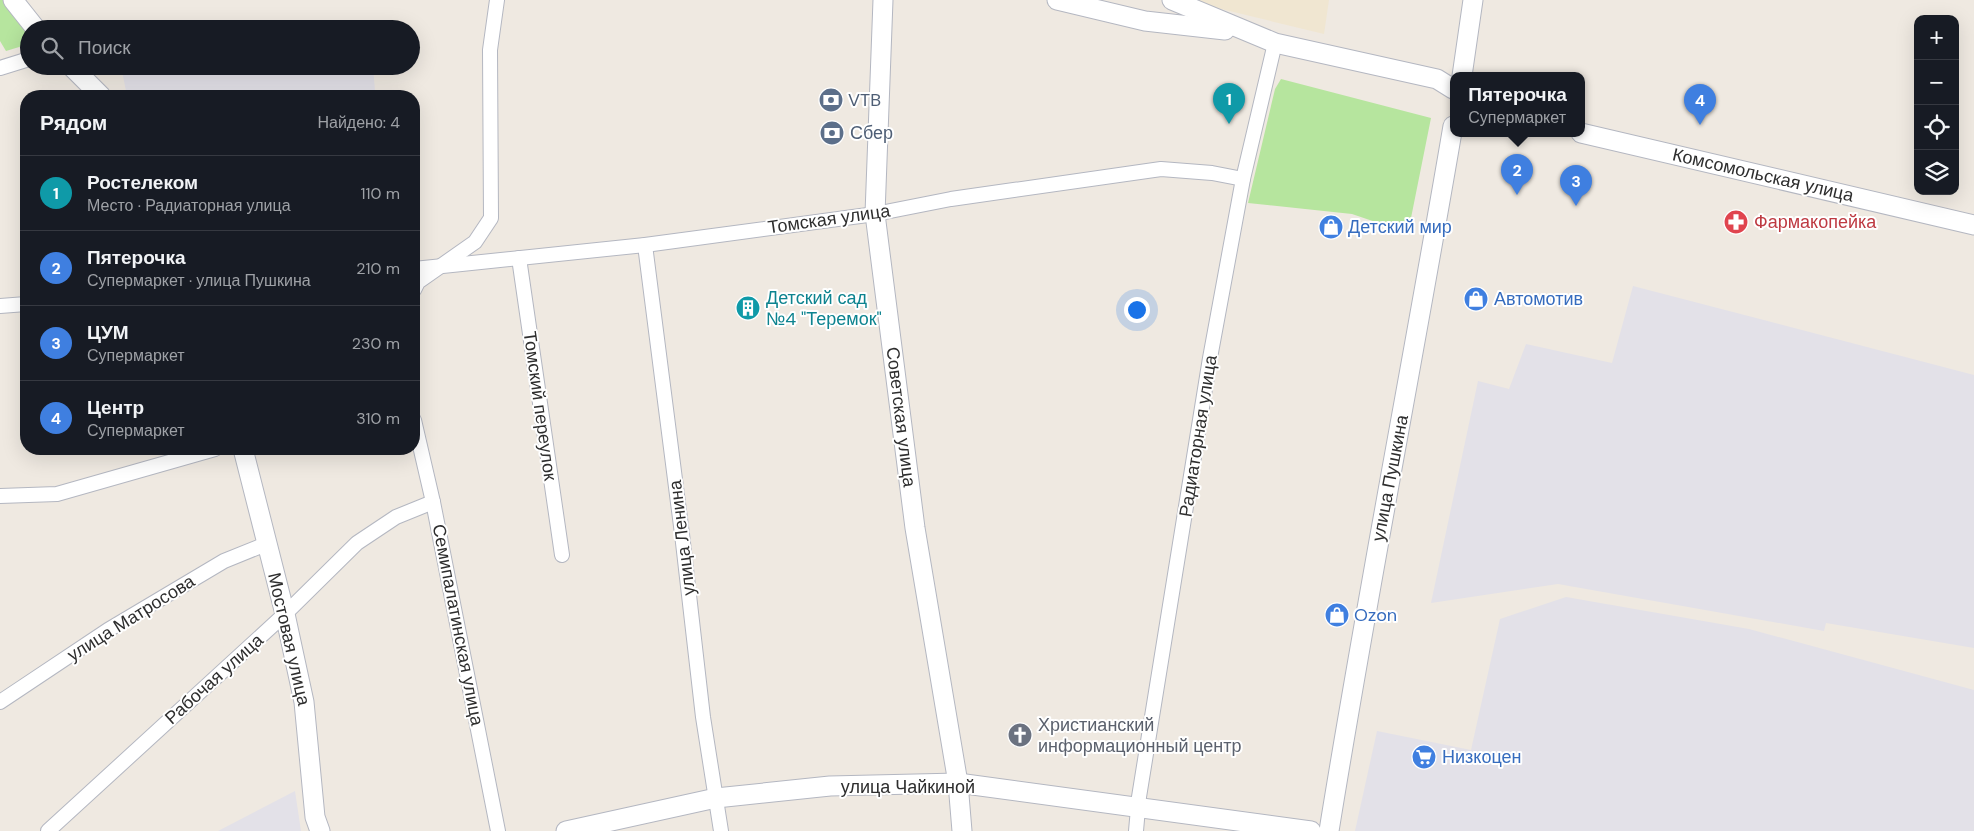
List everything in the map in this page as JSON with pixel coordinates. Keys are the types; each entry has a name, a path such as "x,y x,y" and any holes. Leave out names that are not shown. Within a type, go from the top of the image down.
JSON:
{"street":[{"path":"13,0 29,20"},
{"path":"420,280 439,265 475,242 491,218 490,50 497,0"},
{"name":"Советская улица","path":"883,0 875,214 915,528 958,784 962,831"},
{"path":"1057,0 1146,21 1245,32"},
{"path":"1172,0 1275,43 1436,79 1450,87"},
{"path":"1463,72 1473,0"},
{"name":"Радиаторная улица","path":"1136,831 1138,808 1210,358 1243,179 1275,43"},
{"path":"0,68 20,62"},
{"path":"80,75 95,90"},
{"name":"Комсомольская улица","path":"1585,134 1974,225"},
{"name":"улица Пушкина","path":"1329,831 1361,634 1396,451 1451,137"},
{"name":"Томская улица","path":"420,268 645,245 875,214 951,199 1161,169 1212,173 1243,179"},
{"name":"улица Ленина","path":"645,245 703,717 720,831"},
{"name":"Томский переулок","path":"519,258 562,555"},
{"path":"0,306 20,304"},
{"name":"Семипалатинская улица","path":"420,445 434,502 498,831"},
{"path":"0,496 57,494 194,455"},
{"name":"Мостовая улица","path":"244,455 285,614 304,702 315,817 320,831"},
{"name":"Рабочая улица","path":"48,831 285,614 357,543 396,517 434,502"},
{"name":"улица Матросова","path":"0,702 108,630 216,566 266,544"},
{"name":"улица Чайкиной","path":"566,831 716,798 830,786 958,784 1311,831"}],"shaded area":[{"path":"1184,0 1329,0 1324,34"},
{"path":"123,75 374,75 375,90 126,90"},
{"path":"1633,286 1974,375 1974,648 1826,623 1824,631 1558,584 1431,603 1478,381 1509,389 1526,344 1612,363"},
{"path":"1566,597 1749,629 1974,690 1974,831 1355,831 1377,731 1471,750 1500,619"},
{"path":"295,791 301,831 218,831"}],"green space":[{"path":"0,0 6,0 20,21 20,47 6,51 0,41"},
{"path":"1281,79 1431,118 1408,233 1352,214 1248,203 1275,89"}],"place":[{"name":"VTB","path":"831,100"},
{"name":"Ростелеком","path":"1229,124"},
{"name":"Центр","path":"1700,125"},
{"name":"Сбер","path":"832,133"},
{"name":"Пятерочка","path":"1517,195"},
{"name":"ЦУМ","path":"1576,206"},
{"name":"Фармакопейка","path":"1736,222"},
{"name":"Детский мир","path":"1331,227"},
{"name":"Автомотив","path":"1476,299"},
{"name":"Детский сад №4 \"Теремок\"","path":"748,308"},
{"name":"Ozon","path":"1337,615"},
{"name":"Христианский информационный центр","path":"1020,735"},
{"name":"Низкоцен","path":"1424,757"}]}
